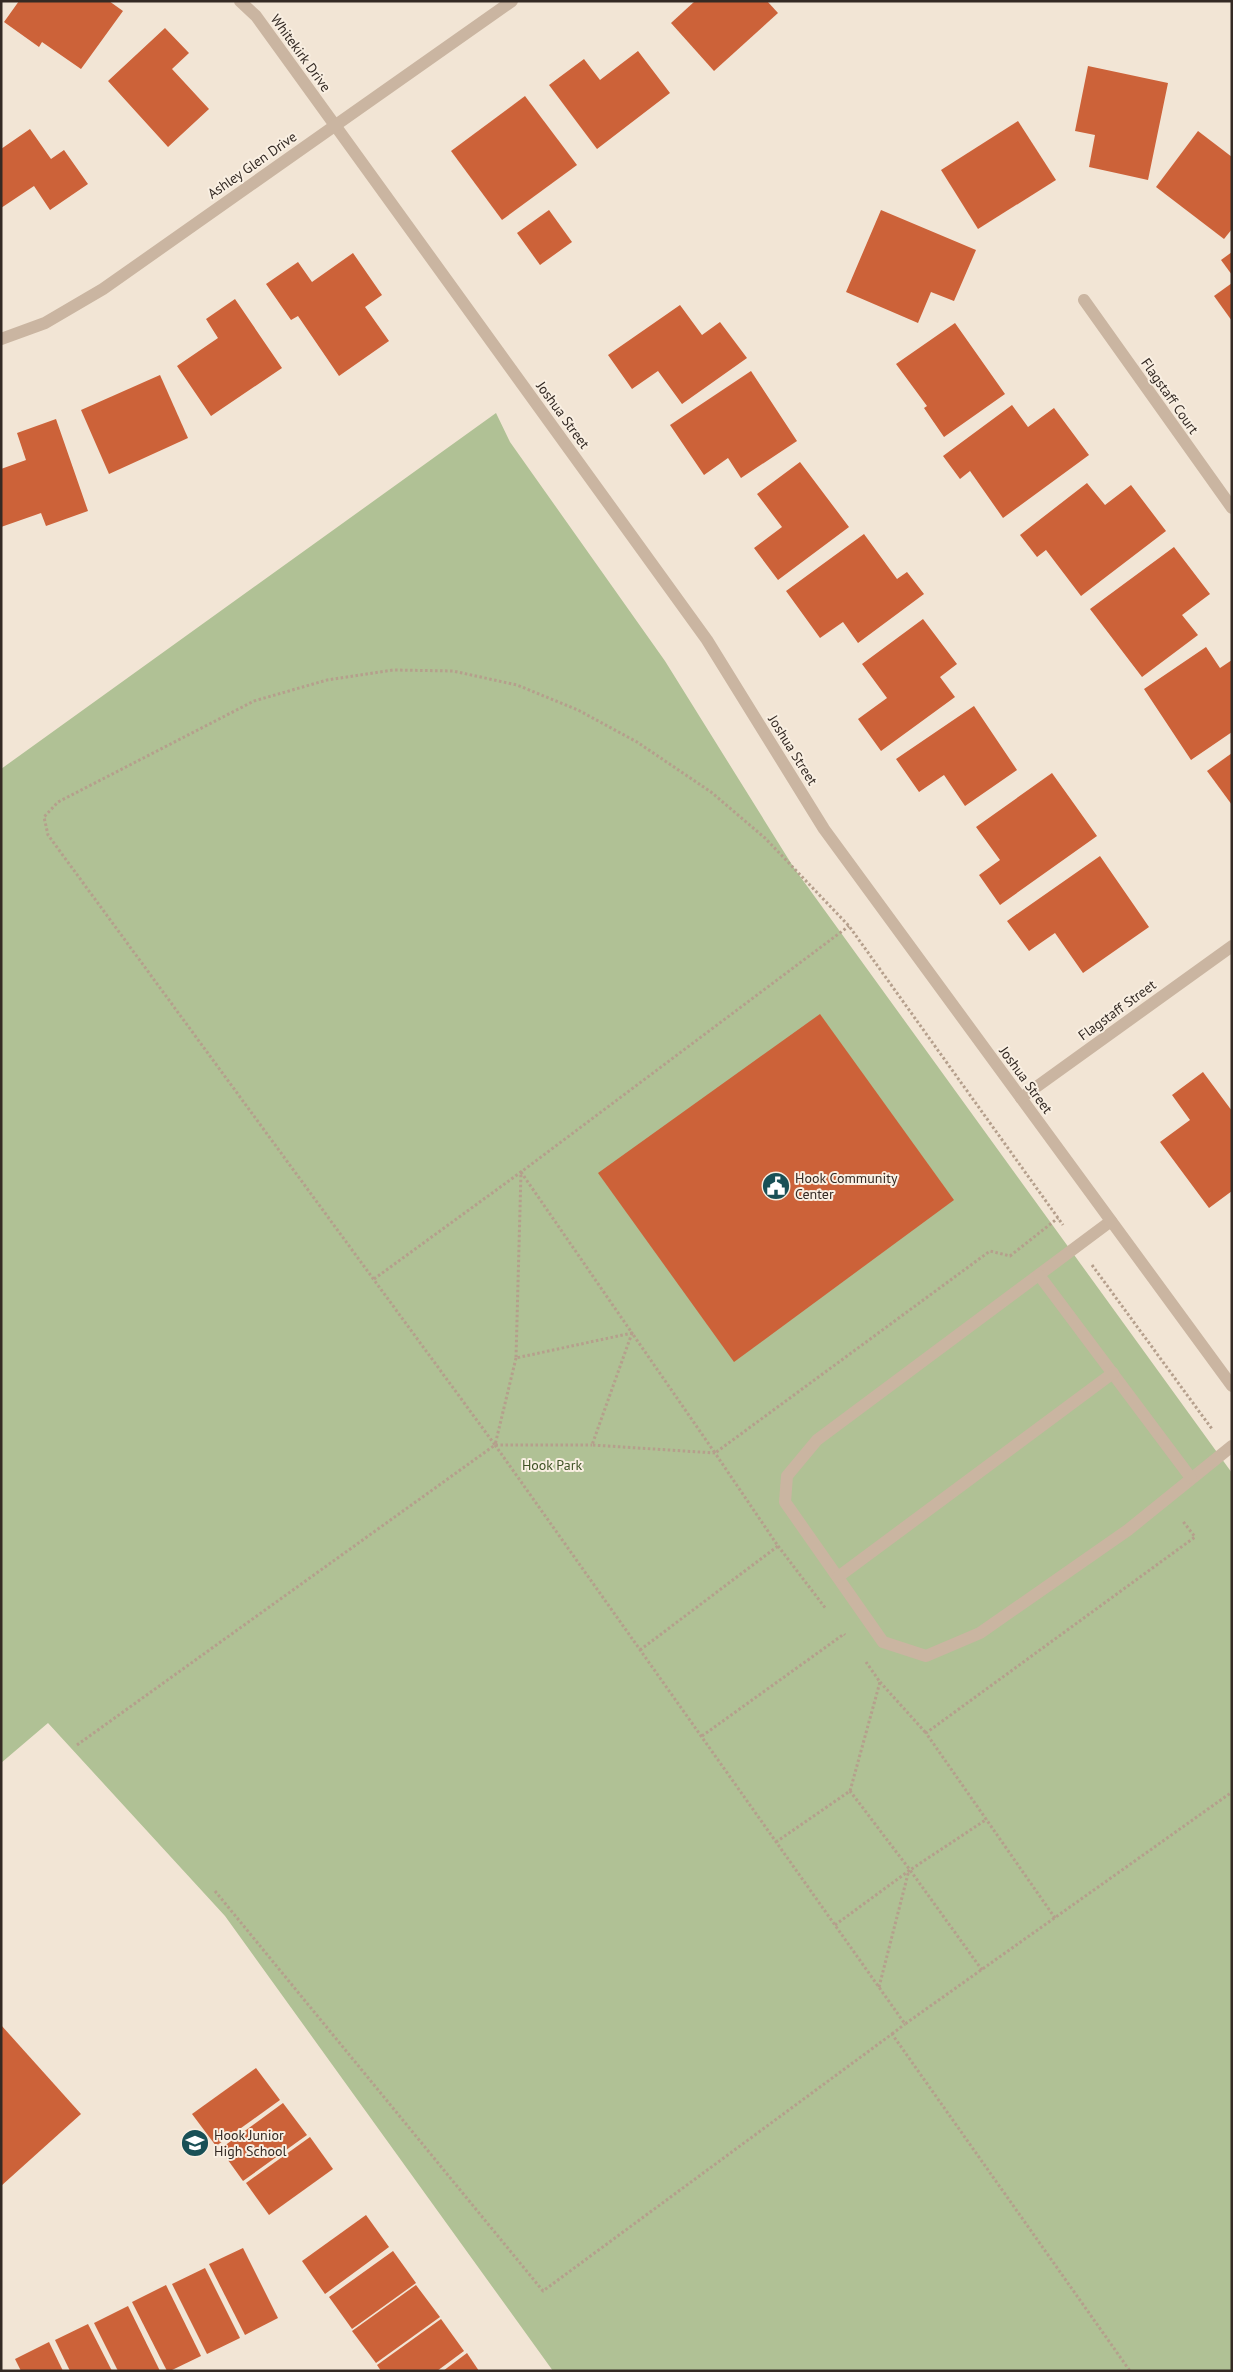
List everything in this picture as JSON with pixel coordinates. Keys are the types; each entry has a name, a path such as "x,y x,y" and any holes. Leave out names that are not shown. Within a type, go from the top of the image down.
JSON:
{"street":[{"name":"Whitekirk Drive","path":"240,1 256,16 335,125"},
{"name":"Ashley Glen Drive","path":"1,339 44,323 103,289 512,1"},
{"name":"Joshua Street","path":"335,125 707,640 824,830 1232,1386"},
{"name":"Flagstaff Court","path":"1084,300 1232,508"},
{"name":"Flagstaff Street","path":"1021,1098 1232,946"},
{"path":"1111,1221 817,1440 787,1476 785,1502 883,1642 926,1656 980,1633 1128,1530 1229,1448"},
{"path":"1039,1275 1191,1478"},
{"path":"838,1577 1113,1374"}],"path":[{"path":"905,2024 495,1445 48,835 44,817 58,802 254,701 327,680 393,670 453,671 517,685 578,710 637,742 711,792 765,838 848,926 1078,1246 1229,1448"},
{"path":"374,1279 521,1172 848,926"},
{"path":"521,1172 778,1546 828,1612"},
{"path":"495,1445 516,1358 521,1172"},
{"path":"77,1745 495,1445 592,1445 715,1453 990,1251 1010,1256 1058,1218"},
{"path":"516,1358 632,1333"},
{"path":"592,1445 632,1333"},
{"path":"926,1733 1194,1537 1180,1518"},
{"path":"640,1650 778,1546"},
{"path":"839,1626 850,1642"},
{"path":"702,1736 844,1634"},
{"path":"862,1658 880,1682 926,1733 1055,1918"},
{"path":"776,1842 850,1791 880,1682"},
{"path":"850,1791 982,1970"},
{"path":"215,1892 543,2291 905,2024 1232,1792"},
{"path":"835,1925 910,1870 987,1819"},
{"path":"879,1987 910,1870"},
{"path":"892,2034 1130,2371"}],"green space":[{"name":"Hook Park","path":"496,413 510,442 665,661 794,868 1232,1473 1232,2371 553,2371 225,1916 48,1723 1,1763 1,769"}],"building":[{"path":"19,1 109,1 123,11 81,69 42,42 39,47 4,22"},
{"path":"695,1 767,1 778,13 714,71 671,23"},
{"path":"165,28 189,53 172,69 209,109 168,147 108,81"},
{"path":"638,51 670,93 597,149 549,85 584,59 600,80"},
{"path":"1088,66 1168,83 1148,180 1089,167 1095,135 1075,131"},
{"path":"525,96 577,165 502,220 451,151"},
{"path":"1018,121 1056,180 978,229 941,170"},
{"path":"30,129 51,159 64,150 88,184 50,210 34,186 1,208 1,149"},
{"path":"1198,131 1232,157 1232,229 1224,239 1156,187"},
{"path":"549,210 572,242 540,265 517,233"},
{"path":"881,210 976,250 954,301 931,292 918,323 846,292"},
{"path":"1232,252 1232,275 1221,260"},
{"path":"353,253 382,295 365,307 389,341 339,376 298,316 291,320 266,284 298,262 312,282"},
{"path":"1232,283 1232,321 1214,296"},
{"path":"235,299 282,368 211,416 177,366 218,338 206,319"},
{"path":"680,305 702,335 720,322 747,358 682,404 658,371 632,389 608,355"},
{"path":"955,323 1005,394 944,437 924,408 927,406 896,364"},
{"path":"751,371 797,441 741,478 728,458 704,475 670,425"},
{"path":"160,375 188,438 109,474 81,410"},
{"path":"1012,405 1028,427 1054,408 1089,455 1003,518 970,471 960,479 943,456"},
{"path":"56,419 88,511 46,526 41,513 1,527 1,469 26,460 17,433"},
{"path":"800,462 849,527 778,580 754,548 782,527 757,494"},
{"path":"1087,483 1105,505 1131,485 1166,531 1081,596 1046,550 1037,557 1020,535"},
{"path":"864,534 897,579 907,572 924,594 858,643 843,622 820,638 786,591"},
{"path":"1174,547 1210,594 1182,615 1198,635 1142,677 1090,609"},
{"path":"923,619 957,664 940,677 955,697 881,751 858,719 887,698 862,664"},
{"path":"1206,647 1220,668 1232,660 1232,732 1191,760 1144,689"},
{"path":"974,706 1017,770 965,806 944,775 919,792 896,759"},
{"path":"1232,753 1232,805 1207,771"},
{"path":"1052,773 1097,836 1000,905 979,875 1000,860 976,827"},
{"path":"1100,856 1149,927 1083,973 1055,933 1029,951 1007,921"},
{"name":"Hook Community Center","path":"820,1014 954,1200 734,1362 598,1173"},
{"path":"1203,1072 1232,1111 1232,1191 1209,1208 1160,1142 1190,1120 1172,1095"},
{"path":"1,2025 81,2114 1,2186"},
{"path":"256,2068 280,2100 216,2146 192,2114"},
{"path":"283,2103 307,2135 243,2181 220,2149"},
{"path":"310,2137 333,2169 269,2215 246,2183"},
{"path":"366,2215 389,2247 325,2294 302,2261"},
{"path":"243,2248 278,2318 245,2335 209,2264"},
{"path":"393,2251 416,2283 352,2329 329,2297"},
{"path":"205,2268 240,2338 207,2354 172,2284"},
{"path":"166,2285 201,2356 170,2371 167,2371 132,2302"},
{"path":"416,2285 440,2317 376,2363 352,2331"},
{"path":"128,2306 160,2371 118,2371 94,2323"},
{"path":"441,2319 464,2351 437,2371 381,2371 377,2365"},
{"path":"88,2324 112,2371 70,2371 55,2340"},
{"path":"49,2342 63,2371 21,2371 15,2359"},
{"path":"467,2353 479,2371 443,2371"}],"place":[{"name":"Hook Community Center","path":"776,1186"},
{"name":"Hook Junior High School","path":"195,2143"}]}
